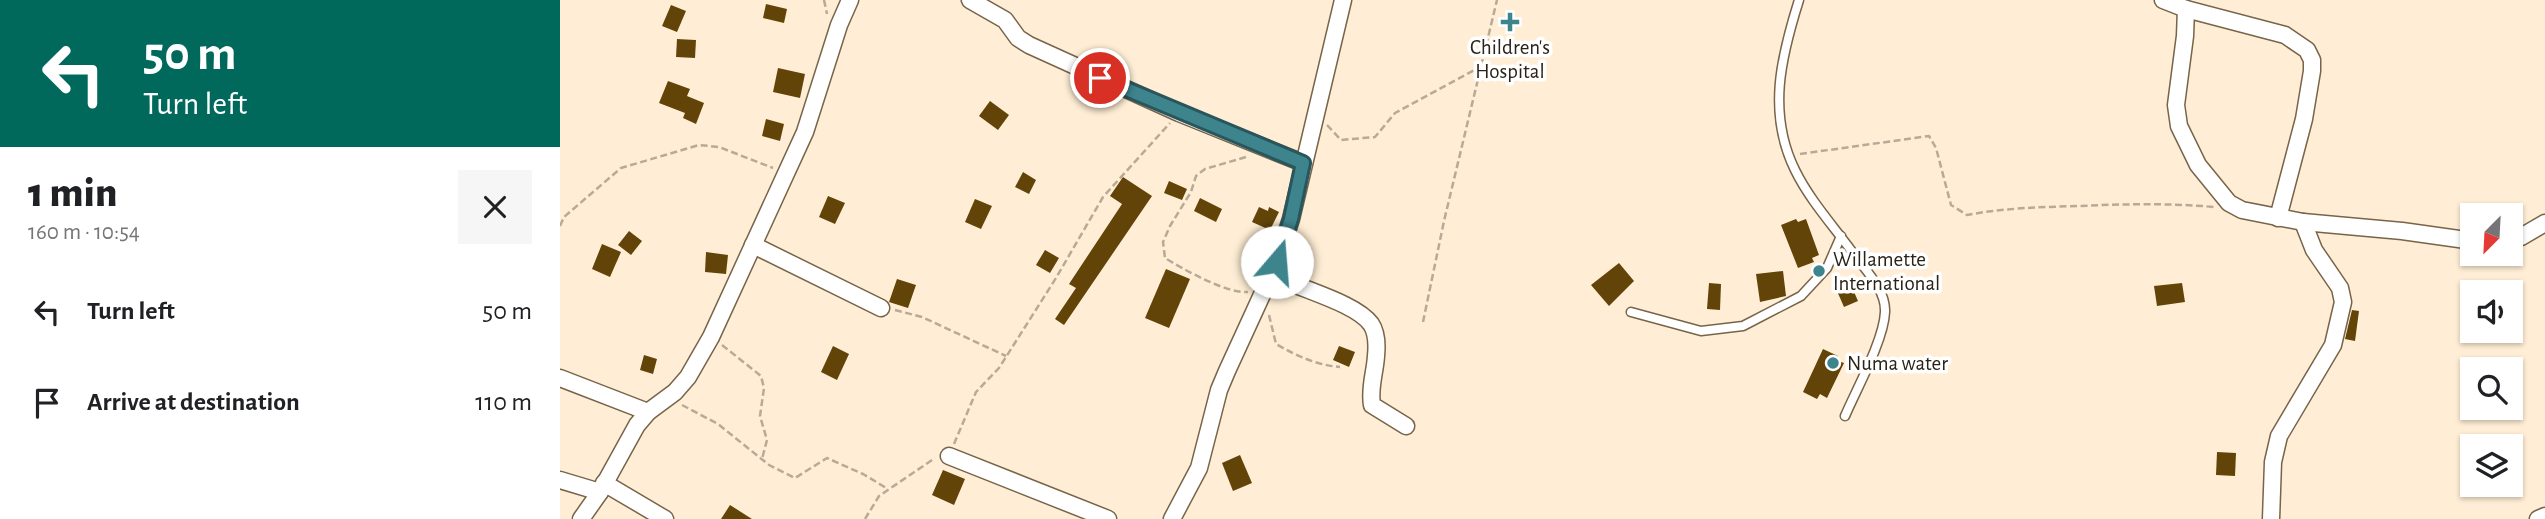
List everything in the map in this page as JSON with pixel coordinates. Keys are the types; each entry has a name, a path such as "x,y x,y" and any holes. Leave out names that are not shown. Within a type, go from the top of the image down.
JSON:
{"street":[{"path":"582,519 623,447 648,412 688,377 711,337 812,114 832,46 850,0"},
{"path":"970,0 1004,20 1018,38 1029,45 1179,113 1303,163"},
{"path":"1172,519 1199,468 1219,390 1277,262 1291,219 1343,0"},
{"path":"2163,0 2186,9 2285,35 2307,50 2312,60 2312,71 2304,119 2278,218"},
{"path":"2186,9 2176,105 2179,126 2198,165 2229,203 2242,210 2303,222 2460,239"},
{"path":"2271,519 2273,462 2279,436 2333,345 2343,302 2340,288 2314,250 2303,222"},
{"path":"2524,235 2545,223"},
{"path":"753,245 881,308"},
{"path":"1277,262 1282,276 1289,282 1358,313 1370,323 1376,338 1370,393 1373,405 1406,426"},
{"path":"560,378 648,412"},
{"path":"949,456 1108,519"},
{"path":"560,480 602,488 665,519"},
{"path":"2538,519 2545,516"}],"lane":[{"path":"1799,0 1787,38 1777,93 1782,134 1794,170 1879,287 1885,312 1874,351 1844,416"},
{"path":"1631,312 1701,331 1743,326 1801,296 1827,268 1841,236"}],"path":[{"path":"1423,322 1444,221 1497,0"},
{"path":"1315,112 1341,140 1375,137 1395,113 1481,67"},
{"path":"865,519 879,496 888,489 933,458 949,456 976,392 1006,356 1103,197 1179,113"},
{"path":"1789,155 1929,136 1936,148 1951,205 1967,215 2002,208 2172,204 2214,207"},
{"path":"560,226 564,217 621,168 699,145 719,146 786,174"},
{"path":"1269,150 1205,169 1196,176 1191,192 1163,242 1165,258 1218,285 1243,293 1263,294 1276,344 1322,365 1340,367"},
{"path":"881,308 909,312 1006,356"},
{"path":"711,337 761,376 764,388 760,416 767,440 762,459"},
{"path":"662,402 684,405 718,424 762,459 795,478 827,458 888,489"}],"building":[{"path":"766,4 787,9 784,23 763,18"},
{"path":"671,5 686,11 677,32 662,26"},
{"path":"677,39 696,40 695,58 676,57"},
{"path":"778,68 805,74 800,98 773,92"},
{"path":"668,81 690,89 687,96 704,103 696,124 683,118 685,113 659,103"},
{"path":"990,101 1009,115 998,130 979,116"},
{"path":"766,119 784,124 780,141 762,136"},
{"path":"1023,172 1036,180 1029,194 1015,187"},
{"path":"1123,177 1152,196 1064,325 1055,319 1076,288 1069,284 1122,204 1110,196"},
{"path":"1169,181 1187,189 1182,200 1164,193"},
{"path":"828,196 845,203 835,224 819,217"},
{"path":"1200,198 1222,209 1216,222 1194,211"},
{"path":"975,199 992,206 981,229 965,222"},
{"path":"1259,207 1268,211 1269,207 1279,212 1270,230 1252,222"},
{"path":"1796,219 1798,222 1806,219 1819,255 1812,258 1814,262 1798,268 1781,225"},
{"path":"629,231 642,241 631,255 618,245"},
{"path":"602,244 621,252 610,277 592,269"},
{"path":"1045,250 1059,258 1050,273 1036,265"},
{"path":"706,252 728,255 726,274 705,272"},
{"path":"1619,263 1634,281 1609,306 1591,285"},
{"path":"1166,269 1190,279 1169,328 1145,318"},
{"path":"1783,271 1786,296 1760,302 1756,274"},
{"path":"897,279 916,285 908,308 889,302"},
{"path":"1709,283 1721,284 1720,310 1707,309"},
{"path":"2182,283 2185,302 2157,306 2154,286"},
{"path":"1851,285 1858,301 1844,307 1837,291"},
{"path":"2352,310 2359,311 2355,341 2345,339"},
{"path":"833,346 849,354 837,380 821,372"},
{"path":"1339,346 1355,352 1349,367 1333,360"},
{"path":"1823,349 1838,356 1836,360 1844,363 1827,398 1820,394 1817,399 1803,392"},
{"path":"644,355 657,359 653,374 640,370"},
{"path":"2217,452 2236,453 2235,476 2216,475"},
{"path":"1240,455 1252,483 1233,491 1222,463"},
{"path":"943,470 965,479 954,505 932,495"},
{"path":"730,505 752,519 721,519"}],"place":[{"name":"Children's Hospital","path":"1510,22"},
{"name":"Willamette International","path":"1819,271"},
{"name":"Numa water","path":"1833,363"}],"route":[{"path":"1100,78 1303,163 1291,219 1277,262"}]}
